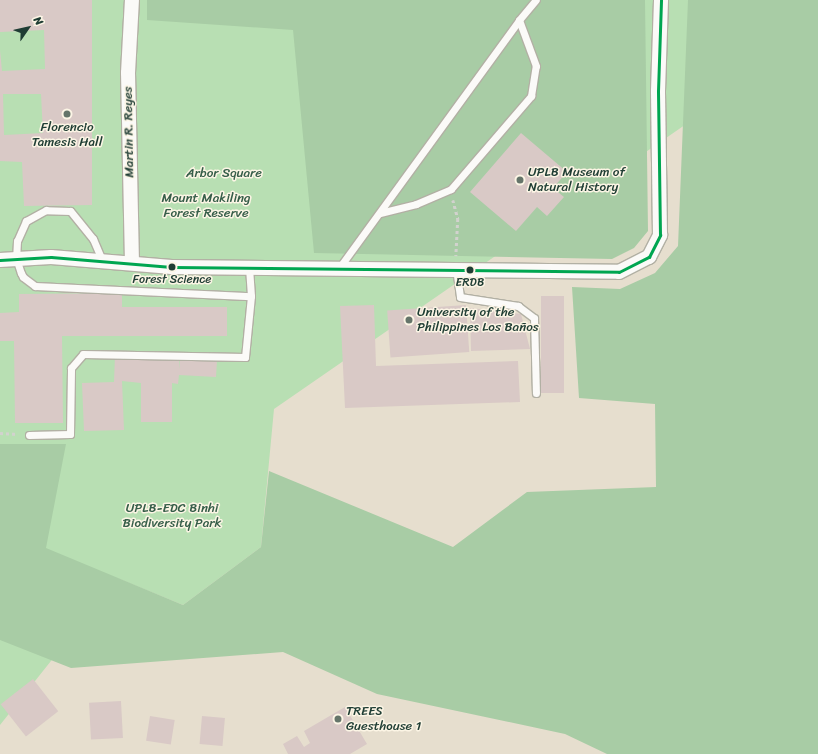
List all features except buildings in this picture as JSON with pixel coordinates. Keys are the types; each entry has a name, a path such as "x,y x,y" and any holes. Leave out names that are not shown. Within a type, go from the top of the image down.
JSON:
{"street":[{"name":"Martin R. Reyes","path":"132,0 128,73 132,263"},
{"path":"0,260 16,258 102,260 172,267 249,266 337,270 456,264 619,272 648,256 660,235 658,91 661,0"}],"lane":[{"path":"337,270 380,213 518,20 536,0"},
{"path":"380,213 416,204 451,189 531,96 536,66 518,20"},
{"path":"102,260 88,233 70,211 46,210 26,221 17,241 16,258 23,278 35,286 251,296"},
{"path":"456,264 460,297 518,306 534,318 536,393"},
{"path":"29,435 70,434 71,368 83,354 245,357 251,296 249,266"}],"path":[{"path":"451,189 458,219 456,264"},
{"path":"0,432 29,435"}],"green space":[{"name":"Mount Makiling Forest Reserve","path":"0,0 818,0 818,33 274,409 261,547 183,605 117,578 0,725"},
{"path":"147,0 645,0 648,231 634,248 612,259 314,253 293,30 147,20"},
{"path":"688,0 818,0 818,754 607,754 565,734 377,694 283,652 71,668 0,640 0,444 66,444 46,548 183,605 261,547 269,471 453,547 527,492 656,487 655,404 579,398 572,287 620,289 655,273 678,246"}],"transit line":[{"path":"0,260 51,257 172,267 619,272 649,257 660,235 658,91 661,0"}],"place":[{"name":"Florencio Tamesis Hall","path":"67,114"},
{"name":"UPLB Museum of Natural History","path":"520,180"},
{"name":"Forest Science","path":"172,267"},
{"name":"ERDB","path":"470,270"},
{"name":"University of the Philippines Los Baños","path":"409,320"},
{"name":"TREES Guesthouse 1","path":"338,719"}],"park label":[{"name":"Arbor Square","path":"224,173"},
{"name":"UPLB-EDC Binhi Biodiversity Park","path":"172,516"}]}
